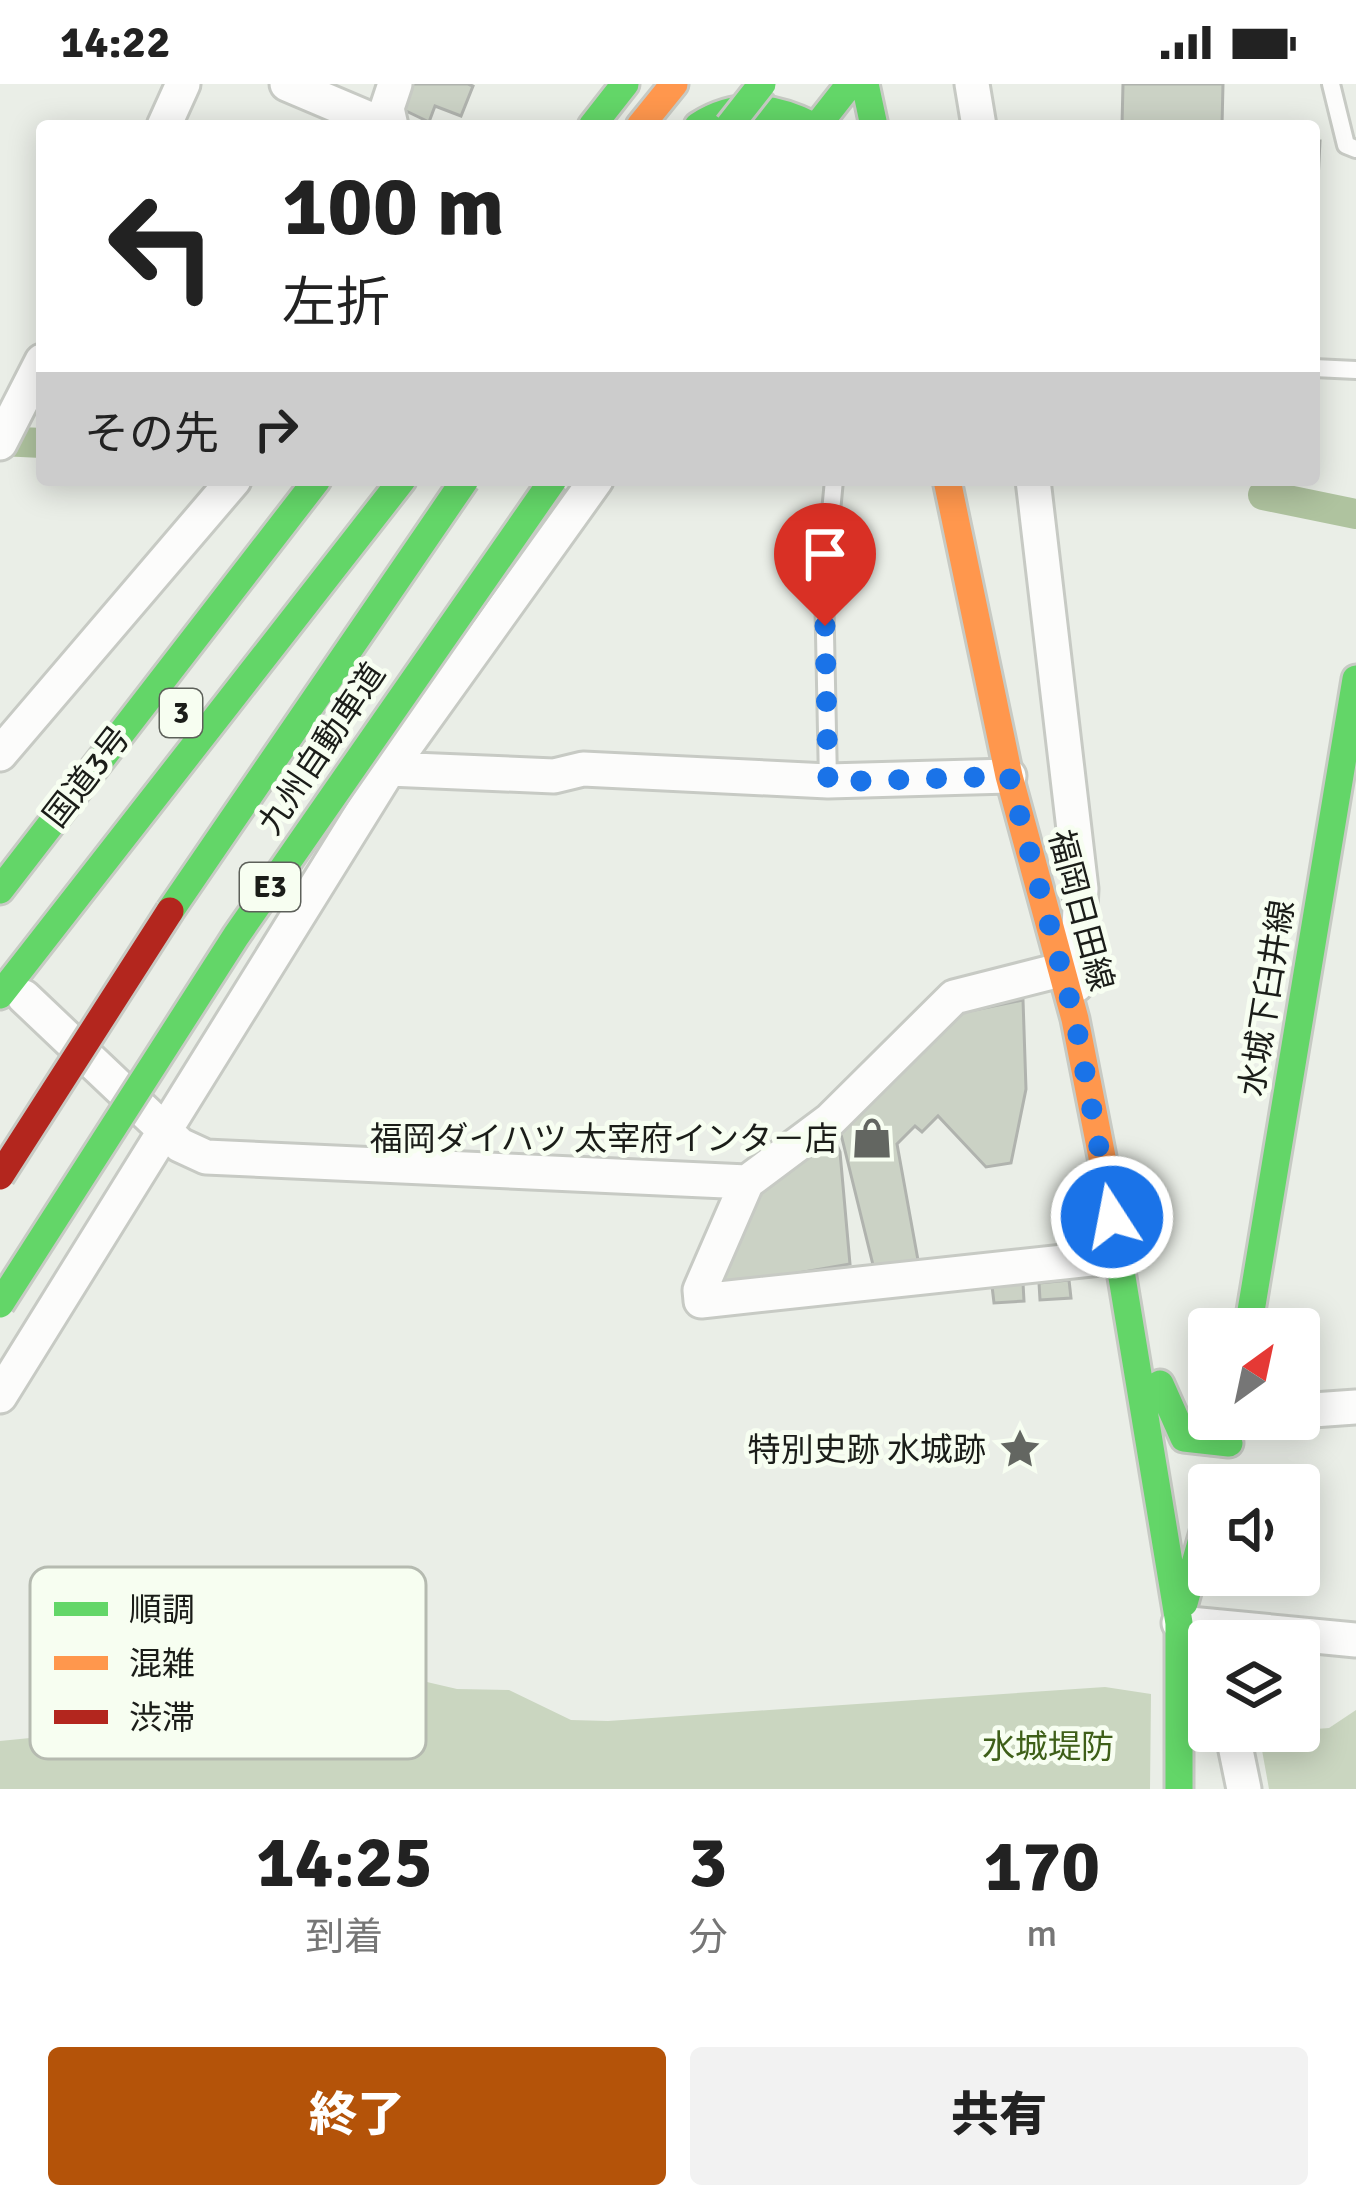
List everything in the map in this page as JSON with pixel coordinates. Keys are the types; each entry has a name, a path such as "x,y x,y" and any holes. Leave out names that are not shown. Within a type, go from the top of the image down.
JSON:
{"main road":[{"path":"597,120 626,84"},
{"path":"645,120 674,84"},
{"path":"684,120 712,84"},
{"path":"734,120 762,84"},
{"path":"820,120 850,84"},
{"path":"709,120 736,106 766,107 800,120"},
{"name":"国道3号","path":"0,890 312,486"},
{"path":"12,996 397,486"},
{"name":"九州自動車道","path":"0,1176 178,898 461,486"},
{"name":"九州自動車道","path":"0,1304 236,936 550,486"},
{"name":"福岡日田線","path":"948,486 1009,776 1075,1019 1132,1315 1179,1623 1180,1789"},
{"name":"水城下臼井線","path":"1251,1308 1356,679"},
{"path":"1132,1315 1179,1433 1192,1442 1228,1442"},
{"path":"1179,1623 1188,1590"}],"street":[{"path":"167,120 183,84"},
{"path":"287,84 374,120"},
{"path":"388,120 394,84"},
{"path":"972,84 978,120"},
{"path":"0,443 36,373"},
{"path":"0,754 229,486"},
{"path":"0,1396 389,769 592,486"},
{"path":"1034,486 1081,889 1075,1019"},
{"path":"389,769 554,776 584,770 828,782 1009,776"},
{"path":"1060,970 955,998 830,1120 747,1182 700,1290 701,1301 1119,1256"},
{"path":"12,996 180,1145 206,1157 747,1182"},
{"path":"1320,1410 1356,1407"},
{"path":"1179,1623 1356,1640"},
{"path":"1179,1623 1188,1636"},
{"path":"1236,1752 1244,1789"}],"lane":[{"path":"1331,84 1346,145 1356,149"},
{"path":"1320,368 1356,370"},
{"path":"828,782 824,586 833,486"}],"green space":[{"name":"水城堤防","path":"426,1682 457,1689 509,1690 571,1720 608,1721 1105,1687 1151,1694 1150,1789 0,1789 0,1741 30,1738 30,1759 426,1759"},
{"path":"1356,1710 1356,1789 1269,1789 1262,1752 1320,1752 1320,1729"}],"building":[{"path":"411,84 473,86 461,116 435,106 430,120 425,120 402,109"},
{"path":"1123,84 1223,84 1222,120 1122,120"},
{"name":"福岡ダイハツ 太宰府インタ－店","path":"1023,1000 1026,1089 1011,1163 986,1167 938,1116 922,1132 915,1126 897,1144 918,1260 874,1269 839,1126 955,1014"},
{"path":"832,1133 840,1152 850,1264 717,1287 751,1198"},
{"path":"1069,1280 1071,1298 1040,1300 1039,1283"},
{"path":"1023,1283 1024,1301 994,1303 992,1286"}],"waterway":[{"path":"0,441 36,443"},
{"path":"1263,495 1356,514"}],"traffic: fast":[{"path":"597,120 625,84"},
{"path":"734,120 762,84"},
{"path":"822,120 850,84"},
{"path":"865,84 873,120"},
{"path":"708,120 755,109 798,120"},
{"path":"0,890 312,486"},
{"path":"0,995 397,486"},
{"path":"170,911 461,486"},
{"path":"0,1304 236,936 549,486"},
{"path":"1251,1308 1356,679"},
{"path":"1103,1162 1179,1623 1179,1789"},
{"path":"1160,1384 1184,1438 1229,1443"},
{"path":"1184,1603 1188,1589"}],"traffic: slow":[{"path":"645,120 674,84"},
{"path":"948,486 1009,776 1075,1019 1103,1162"}],"traffic: jam":[{"path":"0,1176 170,911"}],"place":[{"name":"福岡ダイハツ 太宰府インタ－店","path":"872,1138"},
{"name":"特別史跡 水城跡","path":"1020,1449"}],"route":[{"path":"825,626 831,748 828,782 1009,776 1075,1019 1112,1217"}]}
